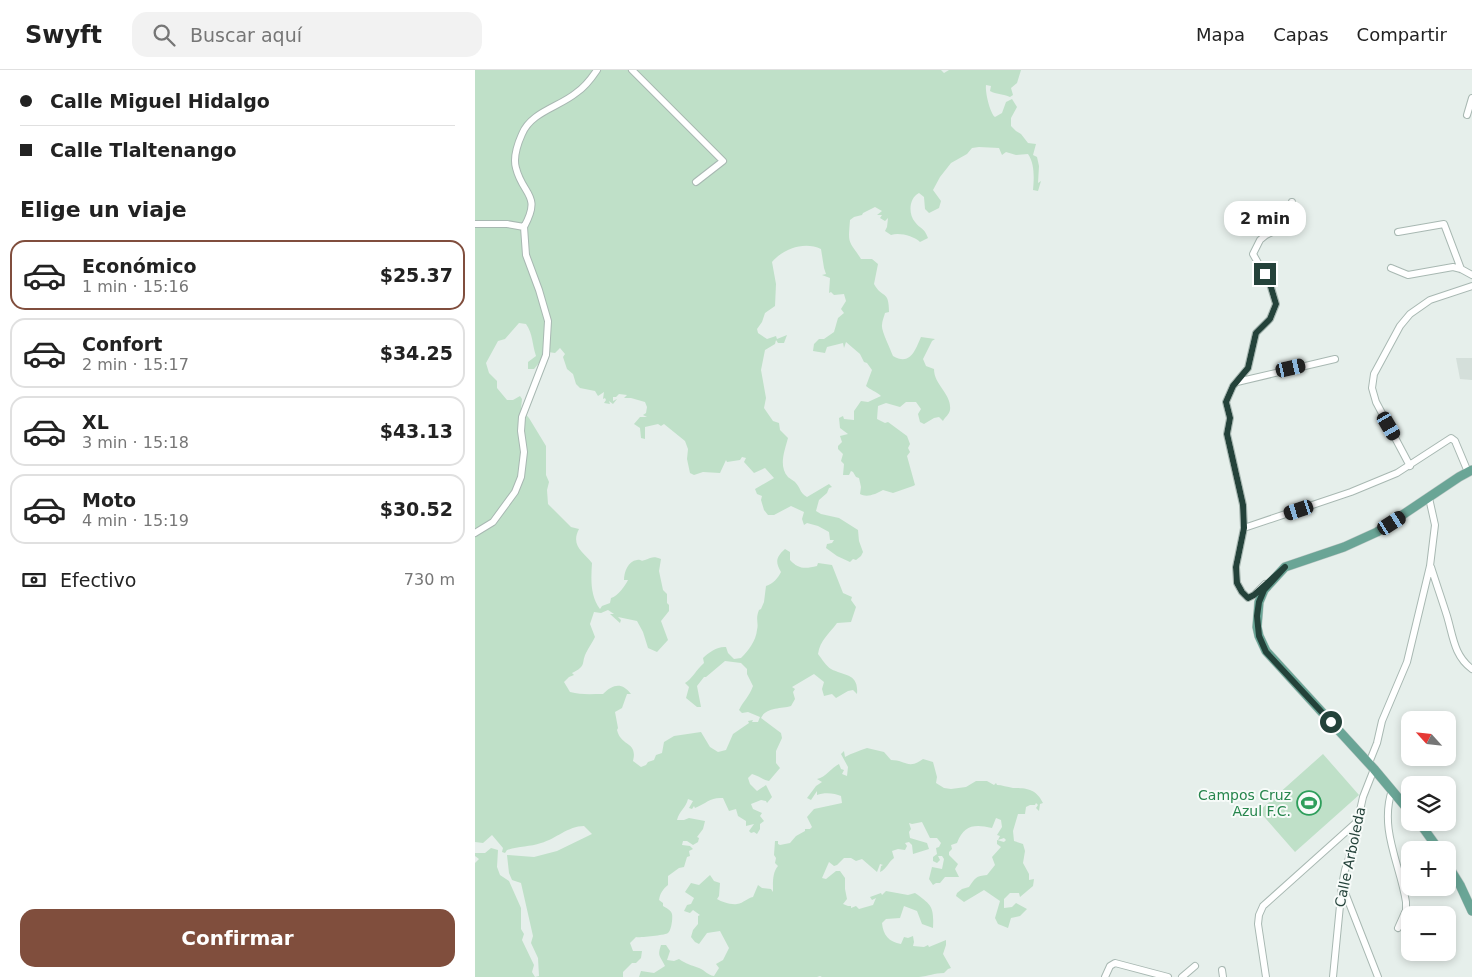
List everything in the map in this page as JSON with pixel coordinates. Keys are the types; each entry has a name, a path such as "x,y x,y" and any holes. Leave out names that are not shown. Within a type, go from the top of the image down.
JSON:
{"main road":[{"path":"1401,801 1372,766 1266,652 1259,636 1257,616 1259,602 1264,590 1285,567 1344,547 1377,532 1470,471"},
{"path":"1456,879 1472,911"}],"street":[{"path":"475,533 493,522 515,492 521,476 524,452 521,431 522,417 545,356 548,321 526,255 524,227 531,214 532,203 515,166 517,150 522,132 537,116 576,94 597,70"},
{"path":"632,70 723,161 696,182"},
{"path":"1467,115 1472,98"},
{"path":"1285,567 1254,595 1248,598 1237,583 1236,567 1244,528 1243,505 1227,434 1230,418 1226,402 1233,386 1248,368 1256,333 1270,319 1276,304 1270,284 1253,254 1260,240 1294,222 1292,202"},
{"path":"475,224 507,224 524,227"},
{"path":"1398,232 1444,224 1461,269"},
{"path":"1391,268 1408,275 1453,267 1472,275"},
{"path":"1409,466 1373,395 1372,381 1378,364 1400,326 1410,314 1430,300 1472,286"},
{"path":"1237,382 1335,359"},
{"path":"1244,528 1351,492 1397,473 1451,438 1455,441 1470,471"},
{"name":"Calle Arboleda","path":"1333,977 1342,885 1359,827 1363,797 1382,721 1407,662 1430,566 1435,525 1429,498"},
{"path":"1430,566 1448,618 1454,645 1463,663 1472,669"},
{"path":"1392,790 1388,802 1387,821 1406,902 1406,910 1398,928"},
{"path":"1266,977 1258,924 1263,906 1359,820"},
{"path":"1342,885 1378,977"},
{"path":"1105,977 1110,966 1115,963 1168,977"},
{"path":"1182,977 1195,966"}],"shaded area":[{"path":"1456,358 1472,358 1472,380 1460,379"}],"green space":[{"path":"475,70 941,70 944,73 949,70 1021,70 1017,83 1011,88 1013,95 1010,97 990,91 991,86 986,85 987,97 995,117 1002,113 1006,102 1012,99 1017,107 1011,118 1011,126 1028,143 1036,144 1033,155 1037,157 1039,166 1038,183 1041,181 1038,191 1033,190 1033,167 1028,154 1016,155 1006,152 1002,155 999,148 979,147 972,148 967,154 951,163 933,190 941,201 939,208 929,213 925,209 924,197 919,193 911,202 911,215 928,238 920,242 910,236 902,234 891,235 885,231 888,218 885,221 880,218 882,215 877,215 882,211 875,207 850,220 849,238 861,259 872,259 878,264 874,284 888,300 889,312 885,313 882,327 893,356 899,359 908,358 914,352 921,337 935,339 932,341 923,359 926,366 934,369 937,380 950,404 949,413 943,421 939,417 924,424 920,422 918,414 921,409 916,402 906,402 900,407 886,403 878,406 877,419 885,423 888,422 907,436 910,452 907,456 915,485 913,486 893,493 883,490 866,496 860,494 859,478 853,472 851,471 849,475 843,475 844,464 841,461 843,454 838,449 838,446 842,442 840,436 848,434 840,428 839,418 843,416 844,419 854,420 854,411 861,401 868,402 881,396 866,386 872,370 864,362 860,354 846,342 844,348 843,343 827,347 825,353 813,351 814,344 819,339 824,339 834,332 838,318 844,313 841,309 846,301 844,294 834,295 831,292 829,293 830,278 822,275 826,274 821,249 808,246 795,247 782,253 772,262 776,284 775,306 765,313 757,329 758,333 767,339 776,336 777,339 787,335 784,343 778,343 776,340 775,344 765,350 761,370 766,398 764,408 773,421 779,423 780,430 788,438 783,468 788,477 795,482 807,497 829,484 832,487 819,500 816,511 839,518 858,530 863,552 856,560 853,559 850,562 826,548 827,544 832,543 834,540 830,540 829,532 818,526 807,523 804,525 802,519 804,512 791,506 774,515 768,515 764,510 761,500 762,496 757,494 755,489 774,478 765,468 754,473 744,462 746,458 742,457 740,460 727,462 726,460 720,473 703,472 694,475 690,473 687,459 688,449 685,441 664,424 661,426 658,424 645,427 645,439 641,438 640,428 634,424 640,417 647,417 643,415 646,413 647,407 645,402 624,398 627,395 619,394 613,397 613,401 617,399 613,404 609,401 610,404 604,403 606,400 605,398 603,399 604,392 598,396 595,391 580,388 576,384 573,374 567,369 563,357 565,354 560,348 555,353 548,352 534,369 528,369 528,362 536,356 526,324 519,323 505,339 498,341 486,363 489,373 497,381 497,388 507,400 513,400 520,396 522,399 521,409 529,418 546,446 546,475 549,482 547,490 548,504 571,527 579,529 576,540 577,544 592,563 591,581 594,599 600,609 602,606 610,603 611,598 619,593 625,585 628,580 624,580 625,574 631,562 643,561 653,557 661,559 659,571 663,590 667,594 669,611 661,621 668,640 657,652 648,648 637,621 618,617 621,620 620,623 610,614 614,614 608,610 601,613 594,612 590,624 595,637 586,653 582,666 564,682 570,692 578,694 603,694 614,686 621,686 628,690 631,694 627,694 622,708 615,712 617,730 622,739 633,750 633,761 641,767 654,760 656,755 662,753 664,742 674,736 701,732 710,747 718,752 726,750 733,734 749,723 748,721 758,722 760,717 748,712 742,713 739,710 753,686 747,674 747,669 741,663 725,661 704,677 697,686 701,707 697,707 686,698 689,687 685,683 704,663 703,658 714,650 726,647 728,653 734,659 741,658 749,649 756,634 758,613 764,602 766,586 771,584 781,572 777,560 785,549 790,552 790,560 799,567 813,567 817,566 818,563 832,565 843,593 852,597 851,600 856,607 851,622 837,623 823,641 818,654 831,669 850,676 856,682 857,694 853,690 836,698 832,694 824,696 822,689 824,682 814,674 792,687 795,689 793,692 795,699 791,706 770,710 763,714 761,718 781,733 782,738 776,751 776,763 780,768 769,781 752,774 748,778 750,784 757,791 766,785 772,797 767,803 761,800 751,804 753,809 762,813 760,816 764,821 760,824 757,834 749,831 754,824 746,826 746,821 738,816 736,809 729,811 723,798 712,799 695,808 694,806 692,809 689,808 693,801 688,799 677,820 689,818 705,821 703,829 697,837 699,838 698,842 693,845 683,841 682,845 690,846 693,849 689,851 690,856 687,857 684,867 679,868 668,876 668,885 660,895 659,900 672,914 670,930 663,935 636,937 630,943 633,951 642,951 641,958 636,963 632,963 623,972 623,977 535,977 539,976 538,958 531,943 533,936 521,883 512,880 509,873 507,855 534,857 557,851 592,834 584,826 567,830 541,843 507,850 505,853 502,852 503,848 492,835 483,843 475,842"},
{"path":"867,748 884,752 891,760 907,764 914,764 923,759 933,762 937,777 936,783 944,788 966,787 976,781 987,781 994,785 996,783 997,785 1027,789 1034,792 1040,798 1043,803 1040,804 1039,811 1036,808 1038,805 1036,803 1026,807 1025,814 1018,814 1013,831 1014,841 1023,844 1025,851 1023,863 1029,874 1029,880 1034,879 1033,886 1020,897 1019,893 1010,893 1004,899 1004,908 1012,907 1016,903 1027,909 1020,916 1011,918 1008,928 998,924 995,918 1000,901 984,890 964,902 956,896 962,889 969,887 976,878 987,875 995,865 992,857 1001,847 997,844 997,840 1004,842 1006,840 1004,838 998,840 1000,836 997,835 1002,827 1001,820 996,818 992,828 975,826 966,829 957,843 951,845 952,849 949,852 949,855 958,864 955,869 959,877 945,877 940,883 933,885 929,879 932,867 942,869 944,859 942,856 938,856 940,860 937,863 933,861 933,857 937,854 936,848 941,843 937,838 930,838 922,822 909,823 911,829 909,832 910,838 927,843 929,849 913,854 912,845 909,842 905,843 907,846 905,850 898,849 892,851 894,858 880,872 883,865 880,864 877,872 862,859 856,861 851,858 844,858 834,866 829,862 822,878 826,879 836,871 840,871 845,878 847,899 843,904 851,906 851,908 856,906 859,909 873,905 876,898 872,900 870,897 881,893 882,895 886,891 908,895 915,893 921,897 931,907 933,928 922,924 917,911 904,906 900,918 886,919 882,923 884,931 890,940 901,944 904,937 913,936 913,946 924,947 928,945 929,947 946,940 943,954 951,968 944,973 919,977 639,977 641,971 654,973 665,966 659,954 661,945 666,945 670,951 667,960 674,961 679,959 714,976 719,968 716,964 723,960 729,948 720,931 707,933 699,944 691,937 693,930 698,924 698,916 700,915 693,910 690,913 684,911 694,898 685,892 691,883 699,885 710,875 714,881 720,883 717,899 732,904 753,897 758,885 762,888 771,889 773,892 774,875 778,866 775,863 776,858 774,855 775,841 778,841 780,845 790,843 805,829 812,827 807,817 814,809 842,803 841,796 829,793 817,795 817,791 811,800 807,798 816,786 822,782 817,779 839,764 841,769 844,770 842,774 847,776 848,767 841,754 844,751 845,757"},
{"name":"Campos Cruz Azul F.C.","path":"1323,754 1359,795 1295,852 1259,811"},
{"path":"491,848 498,850 497,867 500,875 509,881 521,908 521,929 524,934 522,940 534,965 532,972 535,977 475,977 475,863 479,859 475,856 475,853 485,853"}],"place":[{"name":"Campos Cruz Azul F.C.","path":"1309,803"}],"route":[{"path":"1265,274 1276,304 1270,319 1256,333 1248,368 1233,386 1226,402 1230,418 1227,434 1243,505 1244,528 1236,567 1237,583 1248,598 1254,595 1285,567 1264,590 1259,602 1257,627 1259,636 1266,652 1331,722"}]}
